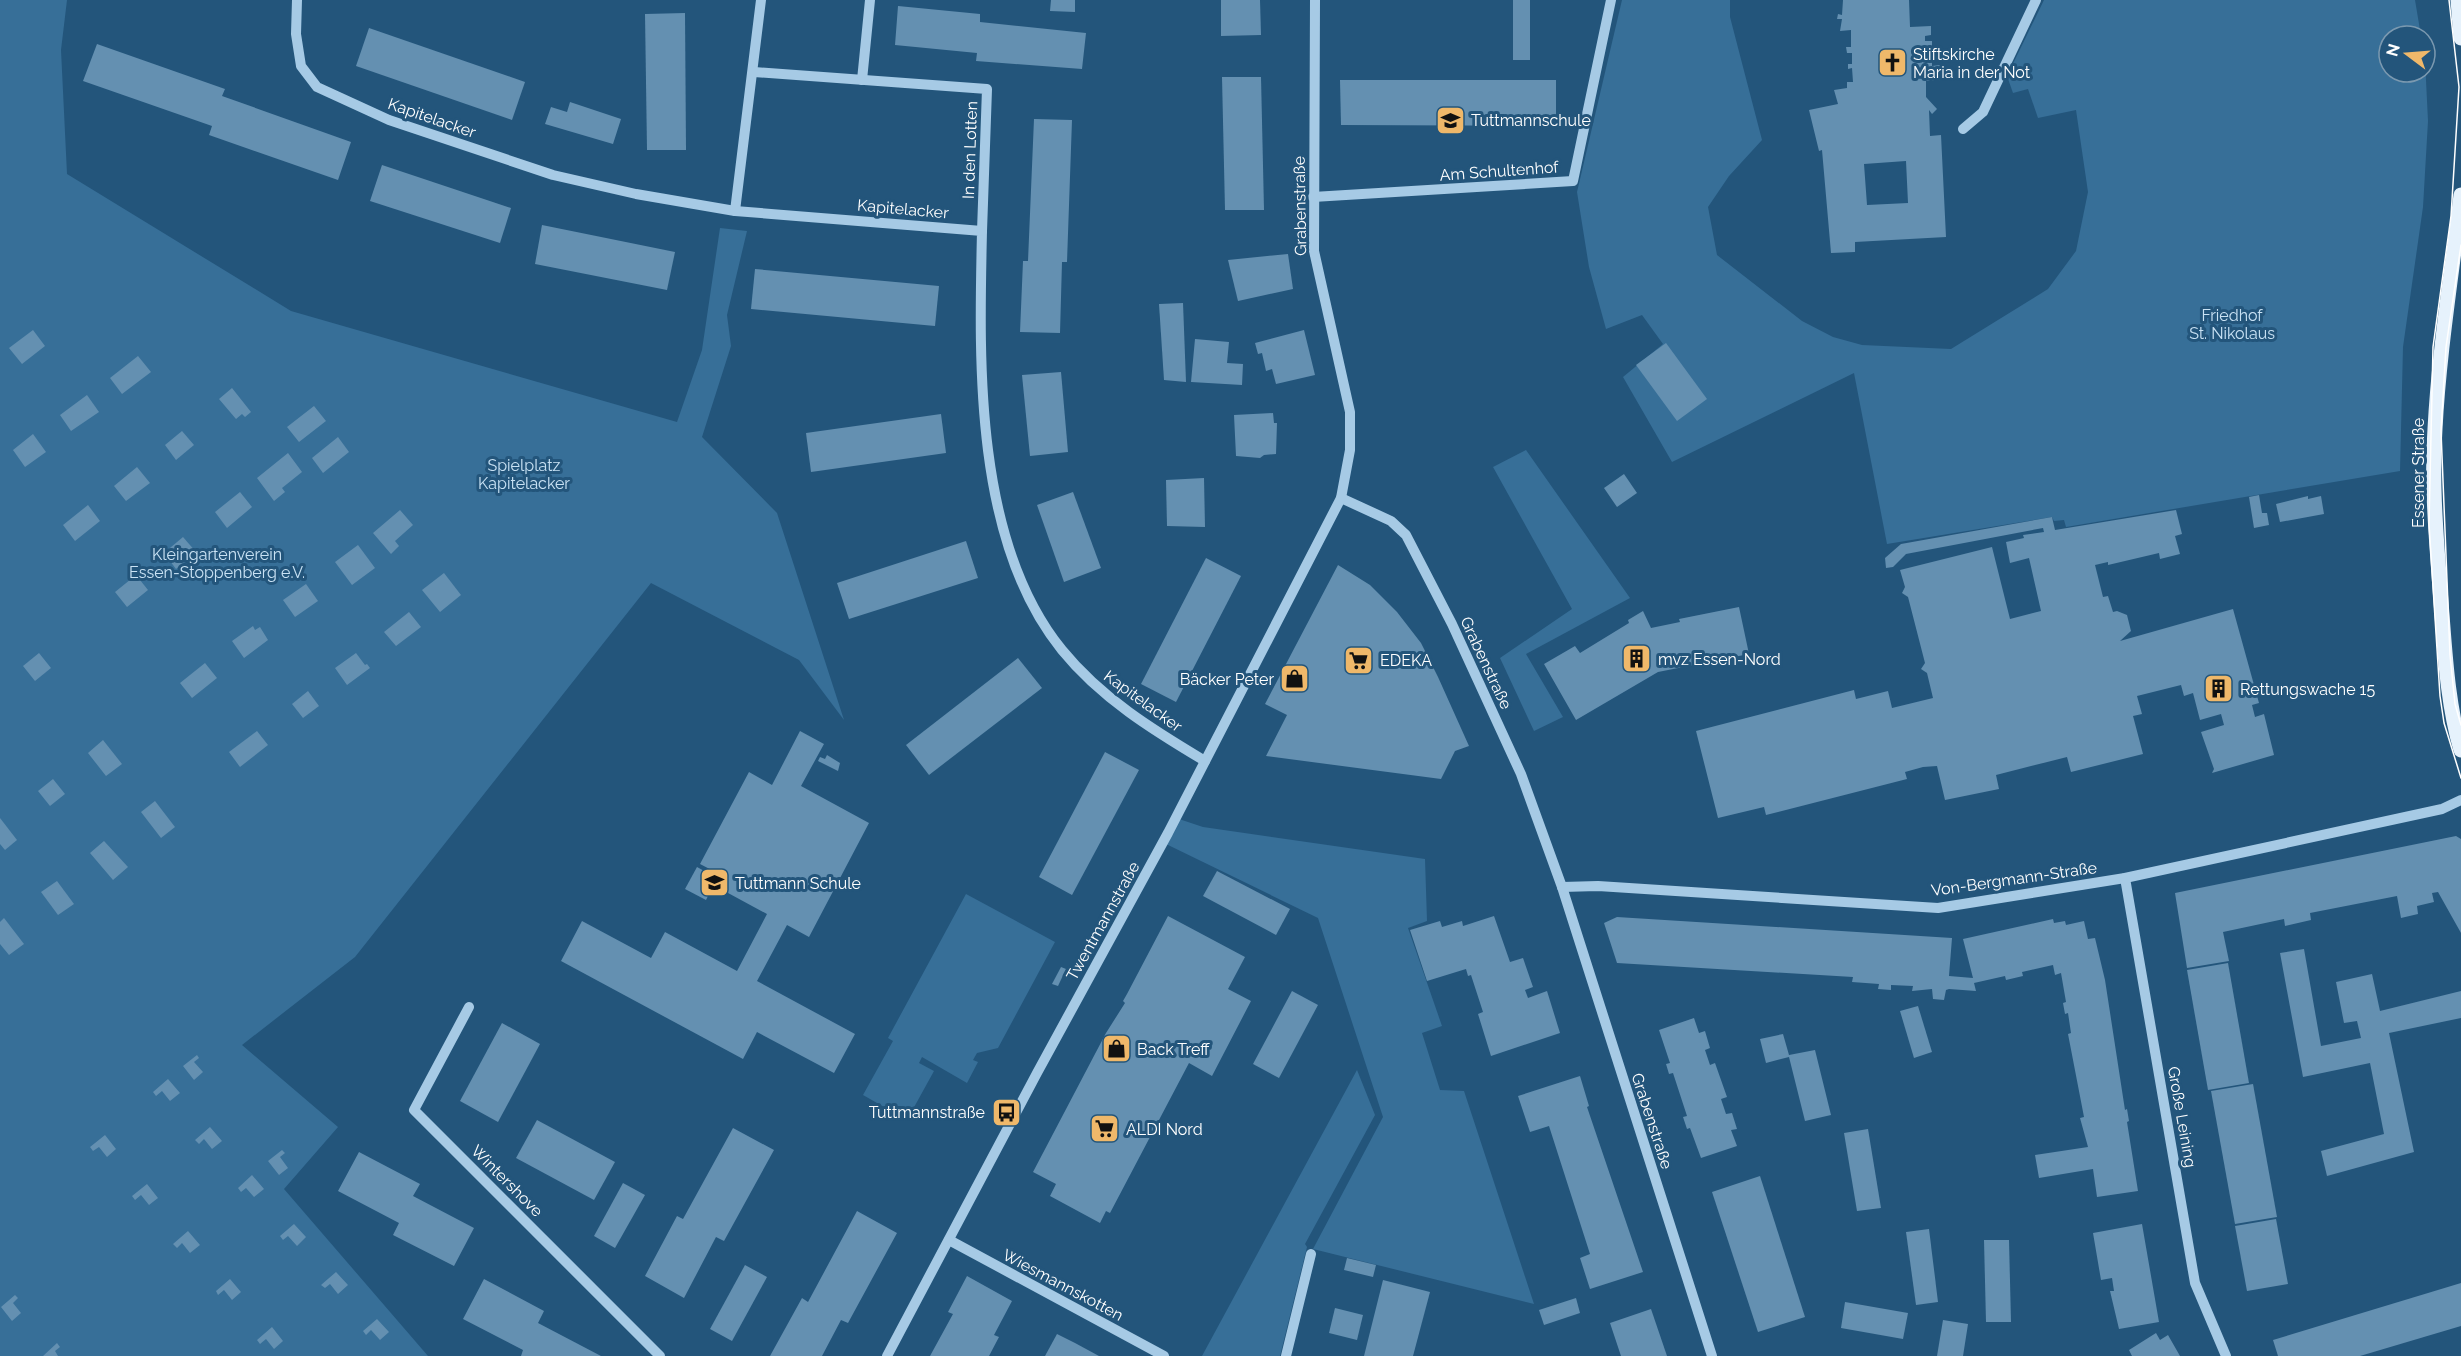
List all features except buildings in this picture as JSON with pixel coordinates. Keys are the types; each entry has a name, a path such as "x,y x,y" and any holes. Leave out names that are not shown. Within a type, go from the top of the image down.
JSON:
{"main road":[{"path":"2458,0 2461,38"},
{"name":"Essener Straße","path":"2461,195 2440,348 2434,432 2436,524 2445,656 2453,723 2461,750"}],"street":[{"name":"Kapitelacker","path":"297,0 296,34 302,66 317,87 389,120 553,176 636,195 735,211 982,231 982,392 988,449 1010,550 1030,598 1061,649 1098,688 1120,706 1205,761"},
{"path":"735,211 754,72 761,0"},
{"path":"862,80 870,0"},
{"name":"Grabenstraße","path":"1315,0 1314,251 1350,412 1350,450 1341,498 1391,521 1406,535 1452,624 1521,774 1562,887 1712,1356"},
{"name":"Am Schultenhof","path":"1314,197 1573,181 1611,0"},
{"path":"1963,129 1983,112 2036,0"},
{"name":"In den Lotten","path":"754,72 987,89 982,231"},
{"name":"Twentmannstraße","path":"887,1356 1205,761 1341,498"},
{"name":"Von-Bergmann-Straße","path":"1562,887 1598,886 1938,908 2125,878 2442,809 2461,800"},
{"name":"Große Leining","path":"2125,878 2195,1283 2226,1356"},
{"name":"Wintershove","path":"469,1006 414,1110 660,1356"},
{"name":"Wiesmannskotten","path":"949,1240 1164,1356"},
{"path":"1286,1356 1311,1254"}],"green space":[{"path":"0,0 67,0 61,50 67,174 291,311 677,422 702,350 720,228 747,231 727,315 731,346 702,437 777,513 844,720 799,660 651,583 355,957 242,1045 338,1127 284,1189 428,1356 0,1356"},
{"name":"Friedhof St. Nikolaus","path":"1622,0 1730,0 1730,17 1762,140 1729,176 1708,207 1717,255 1802,321 1833,337 1862,345 1951,349 2048,289 2076,251 2088,192 2076,110 2038,118 2028,89 2013,93 2007,76 2044,0 2415,0 2419,24 2377,24 2377,84 2426,84 2428,121 2423,207 2403,347 2400,471 2066,527 2064,520 2054,521 2052,517 1887,544 1854,373 1672,462 1623,377 1663,344 1642,315 1606,329 1589,267 1577,192"},
{"path":"1526,450 1630,598 1526,654 1563,717 1534,731 1500,658 1572,609 1493,467"},
{"path":"1179,819 1203,827 1425,859 1427,921 1408,928 1442,1026 1422,1033 1440,1090 1464,1091 1534,1304 1313,1249 1383,1117 1318,918 1166,844"},
{"path":"966,894 1055,942 998,1048 977,1053 973,1060 978,1062 967,1083 922,1057 919,1063 934,1071 907,1120 863,1095 893,1041 888,1038"},
{"path":"1357,1070 1375,1115 1305,1244 1307,1247 1280,1356 1202,1356"}],"tram line":[{"path":"2449,0 2459,87 2451,216 2433,347 2429,524 2440,696 2444,723 2461,778"},
{"path":"2461,245 2446,347 2441,431 2450,655 2455,704 2461,725"}],"place":[{"name":"Stiftskirche Maria in der Not","path":"1892,63"},
{"name":"Tuttmannschule","path":"1450,120"},
{"name":"mvz Essen-Nord","path":"1637,659"},
{"name":"EDEKA","path":"1359,660"},
{"name":"Bäcker Peter","path":"1295,679"},
{"name":"Rettungswache 15","path":"2219,689"},
{"name":"Tuttmann Schule","path":"714,883"},
{"name":"Back Treff","path":"1116,1049"},
{"name":"Tuttmannstraße","path":"1006,1112"},
{"name":"ALDI Nord","path":"1105,1129"}],"park label":[{"name":"Spielplatz Kapitelacker","path":"524,474"},
{"name":"Kleingartenverein Essen-Stoppenberg e.V.","path":"217,563"}]}
